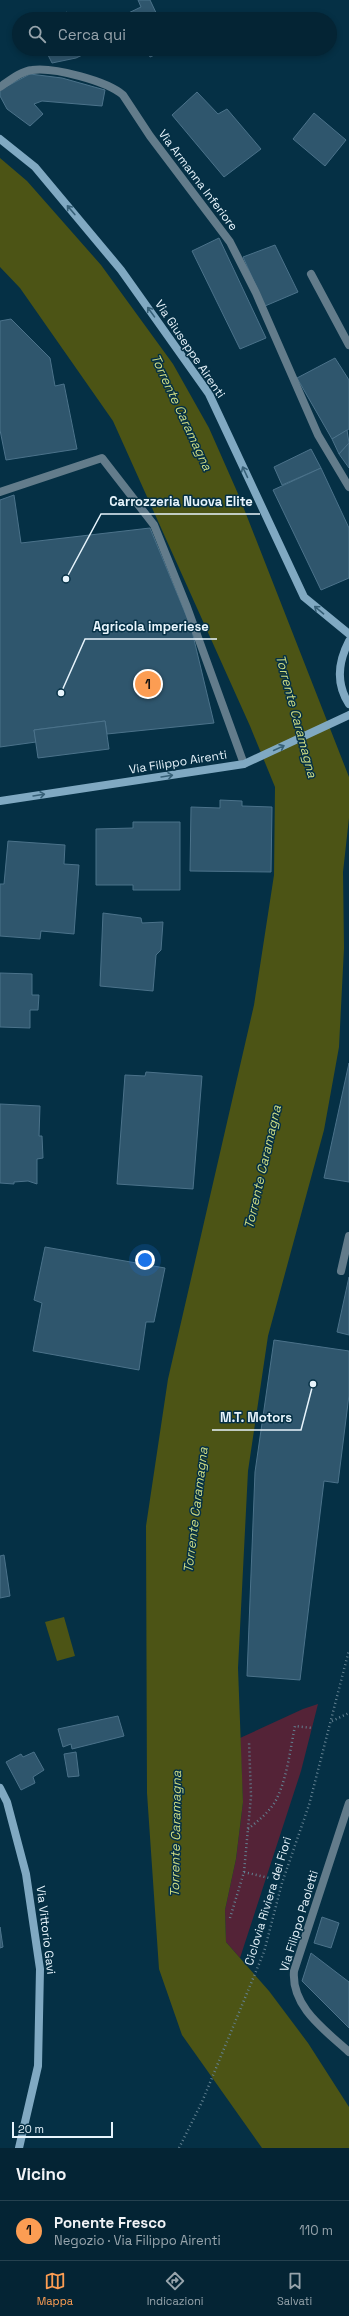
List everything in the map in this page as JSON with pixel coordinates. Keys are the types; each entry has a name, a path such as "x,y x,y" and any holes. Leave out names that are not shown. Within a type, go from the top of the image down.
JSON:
{"main road":[{"name":"Via Giuseppe Airenti","path":"0,139 35,167 121,270 209,394 304,597 349,634"},
{"path":"349,641 342,654 339,675 343,695 349,704"},
{"name":"Via Filippo Airenti","path":"0,801 244,764 349,715"},
{"name":"Via Vittorio Gavi","path":"0,1788 7,1802 26,1874 40,1969 38,2066 19,2148"}],"street":[{"name":"Via Armanna Inferiore","path":"0,87 24,72 43,70 86,79 117,90 123,95 150,136 230,242 256,293 289,372 318,435 349,487"},
{"path":"311,274 349,345"},
{"path":"0,492 102,458 154,526 187,607 244,764"},
{"path":"341,1271 349,1236"},
{"name":"Via Filippo Paoletti","path":"349,1803 294,1971 293,1985 297,1996 313,2020 349,2052"}],"path":[{"name":"Ciclovia Riviera dei Fiori","path":"179,2148 202,2102 264,1952 282,1883 309,1805 349,1650"},
{"path":"331,1721 349,1713"},
{"path":"248,1829 262,1818 274,1802 281,1785 295,1726 312,1728"},
{"path":"230,1918 244,1872 251,1796 248,1741"},
{"path":"244,1872 269,1878"}],"shaded area":[{"path":"318,1704 301,1771 240,1958 226,1942 225,1910 236,1859 243,1802 240,1738 303,1709"}],"water":[{"name":"Torrente Caramagna","path":"0,158 27,181 101,265 173,364 209,428 239,496 349,777 349,818 343,872 344,948 339,1047 324,1130 268,1336 248,1471 238,1668 243,1802 236,1859 225,1910 226,1942 269,1991 308,2043 349,2107 349,2148 262,2148 182,2035 159,1969 147,1793 146,1526 168,1379 254,1005 274,875 275,787 250,726 113,421 20,288 0,267"},
{"path":"64,1617 75,1656 57,1661 45,1622"}],"building":[{"path":"138,0 150,0 156,12 130,12 141,7"},
{"path":"48,56 80,56 76,58 52,63"},
{"path":"30,74 62,78 105,90 102,106 42,101 34,104 43,114 30,126 7,109 0,96 0,90"},
{"path":"197,92 218,114 227,109 261,149 224,177 172,115"},
{"path":"314,113 346,140 325,166 293,139"},
{"path":"219,238 266,338 240,349 192,251"},
{"path":"275,245 298,292 265,306 243,257"},
{"path":"11,319 50,358 55,386 64,384 77,449 6,460 0,430 0,321"},
{"path":"335,358 349,380 349,429 332,439 297,378"},
{"path":"347,430 349,443 339,454 332,439"},
{"path":"349,443 349,468 339,454"},
{"path":"311,449 321,468 282,485 274,467"},
{"path":"321,468 349,528 349,578 321,590 273,490"},
{"path":"14,495 21,543 150,528 191,627 214,723 107,734 105,721 34,730 36,742 0,747 0,500"},
{"path":"105,721 109,749 38,758 34,730"},
{"path":"220,800 242,801 242,806 272,807 271,872 190,871 191,807 220,808"},
{"path":"133,822 180,822 180,890 133,890 133,885 96,885 96,829 133,828"},
{"path":"8,841 65,845 64,864 79,865 74,934 41,931 40,939 0,936 0,884 4,884"},
{"path":"103,913 141,918 142,923 163,922 161,950 156,955 153,991 100,986"},
{"path":"0,973 32,974 32,995 39,995 38,1010 30,1010 30,1028 0,1027"},
{"path":"349,1063 349,1182 324,1178"},
{"path":"146,1072 202,1076 193,1189 117,1184 125,1075 145,1076"},
{"path":"0,1104 40,1106 39,1136 42,1136 43,1158 37,1159 37,1184 28,1181 14,1182 14,1184 0,1183"},
{"path":"45,1247 165,1268 154,1322 146,1322 139,1370 33,1351 42,1303 34,1300"},
{"path":"349,1277 349,1335 337,1332"},
{"path":"274,1340 349,1351 349,1395 338,1483 324,1481 300,1680 247,1676 255,1472"},
{"path":"4,1555 10,1596 0,1598 0,1556"},
{"path":"118,1716 124,1736 72,1749 71,1744 63,1747 58,1729"},
{"path":"34,1752 44,1770 33,1777 35,1783 21,1790 6,1762 21,1754 23,1757"},
{"path":"76,1752 79,1776 68,1777 64,1754"},
{"path":"322,1917 339,1923 331,1948 314,1943"},
{"path":"0,1927 3,1947 0,1948"},
{"path":"311,1953 349,1982 349,2028 302,1981"}],"place":[{"name":"Carrozzeria Nuova Elite","path":"66,579"},
{"name":"Ponente Fresco","path":"148,684"},
{"name":"Agricola imperiese","path":"61,693"},
{"name":"M.T. Motors","path":"313,1384"}]}
